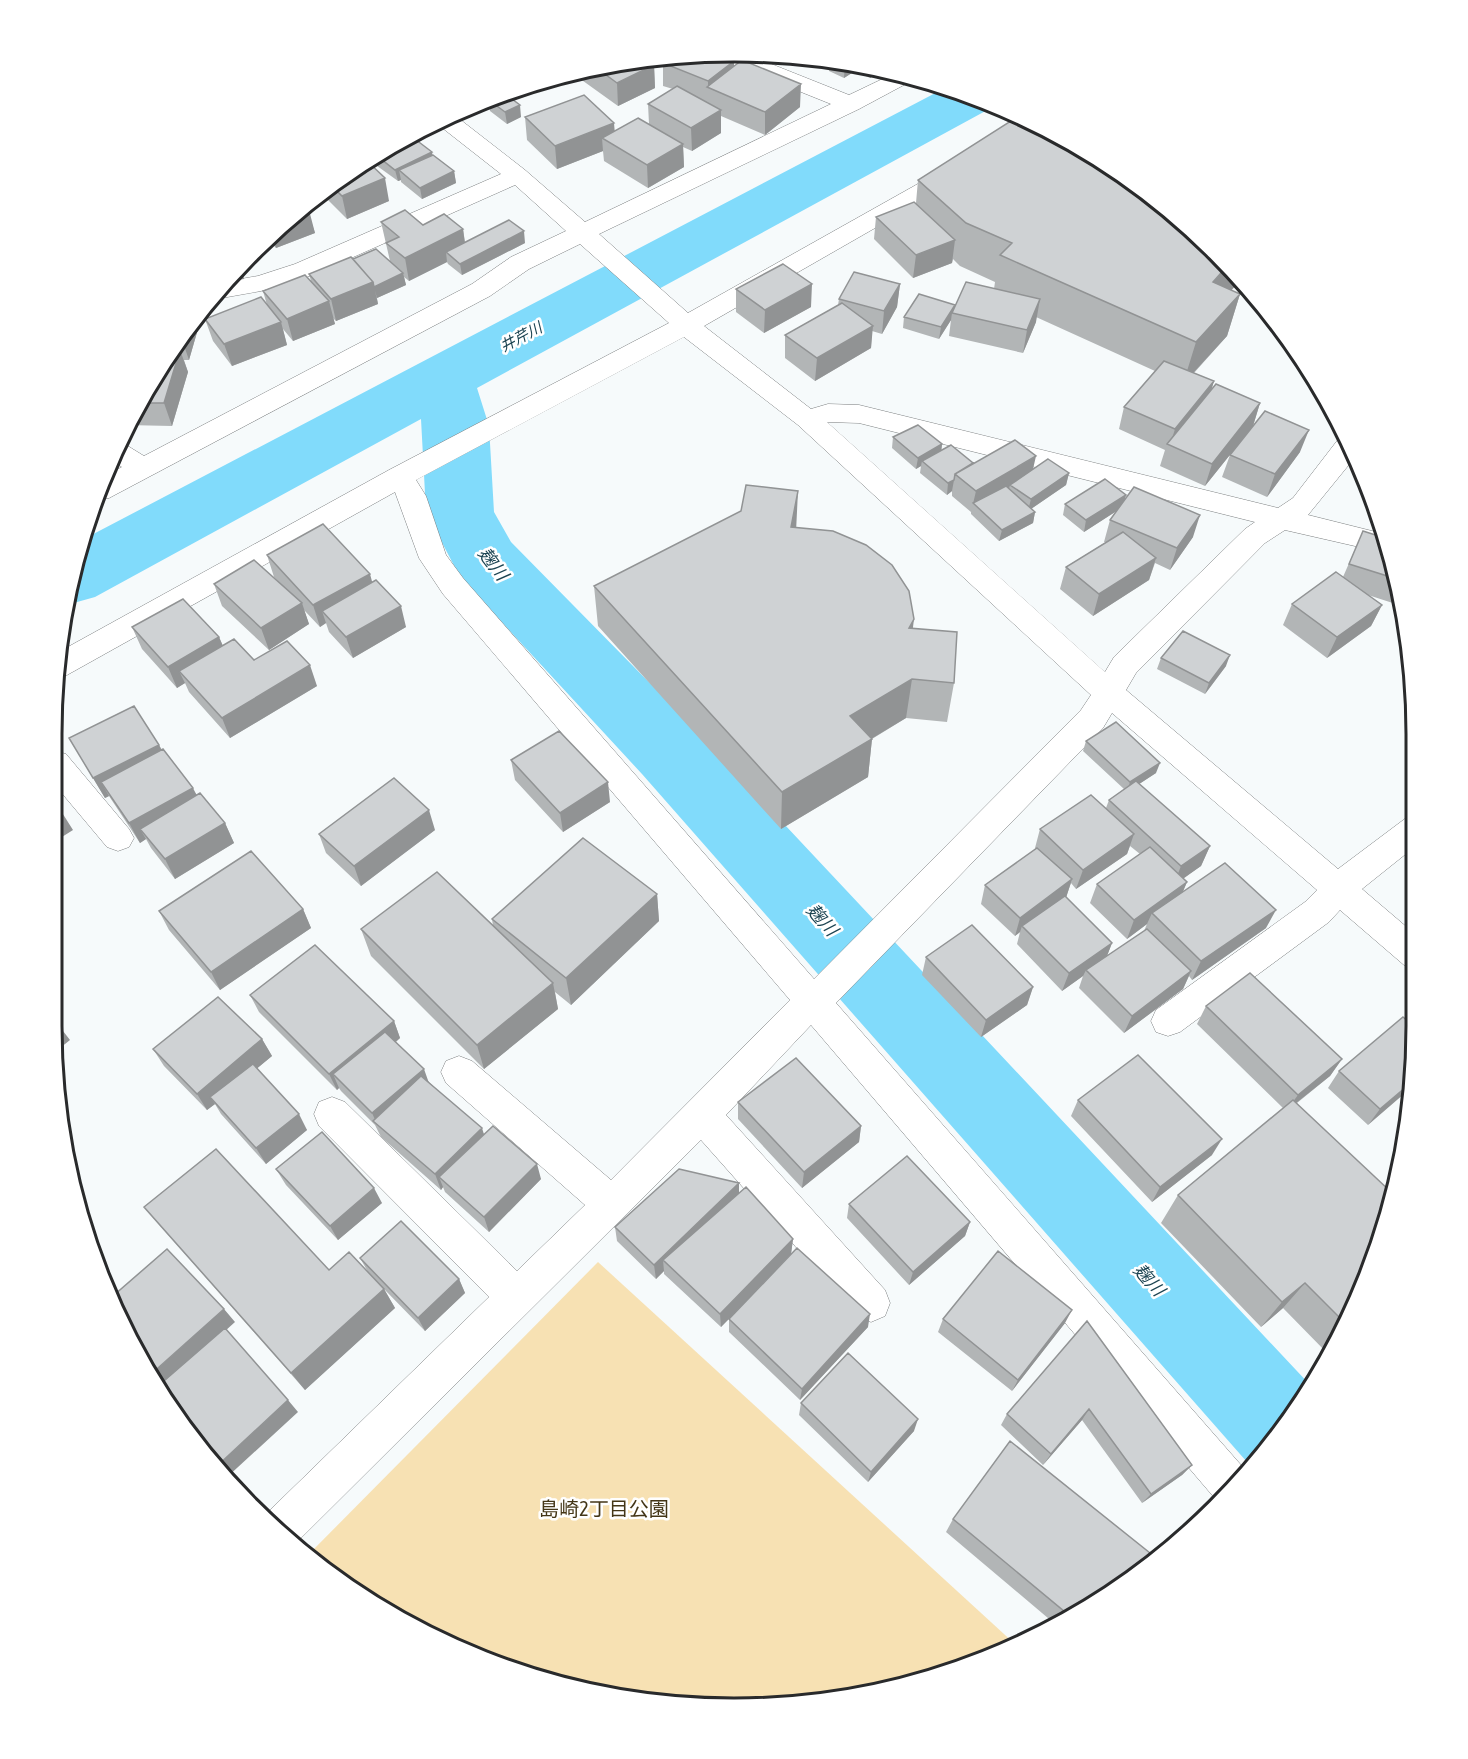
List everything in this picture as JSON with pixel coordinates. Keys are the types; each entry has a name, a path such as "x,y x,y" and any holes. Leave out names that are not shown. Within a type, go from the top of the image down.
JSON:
{"street":[{"path":"748,62 851,104"},
{"path":"110,485 481,290 520,263 587,238 896,81"},
{"path":"452,124 518,175 682,321 807,419 1108,692 1406,946"},
{"path":"66,662 980,158"},
{"path":"229,290 287,275 337,256 518,175"},
{"path":"807,419 828,413 859,414 1379,543"},
{"path":"284,1525 702,1115 790,1022 821,995 1092,719 1125,665 1255,536 1303,505 1344,452"},
{"path":"123,455 142,468"},
{"path":"399,477 412,496 433,558 453,586 821,995 1228,1482"},
{"path":"62,771 118,838"},
{"path":"1168,1021 1317,912 1362,867 1406,834"},
{"path":"459,1072 611,1204"},
{"path":"332,1114 517,1298"},
{"path":"702,1115 871,1303"}],"green space":[{"name":"島崎2丁目公園","path":"598,1262 1008,1638 950,1662 908,1675 822,1692 734,1698 646,1692 560,1675 477,1646 398,1607 360,1584 313,1549"}],"building":[{"path":"733,62 708,81 668,65"},
{"path":"739,62 748,62 801,84 765,112 707,87"},
{"path":"651,67 617,83 604,74"},
{"path":"677,86 721,110 691,128 648,104"},
{"path":"584,95 614,123 555,146 525,117"},
{"path":"512,99 520,105 505,112 496,105"},
{"path":"638,118 683,144 647,165 602,138"},
{"path":"1010,122 1070,152 1143,200 1177,228 1222,271 1213,282 1240,294 1196,342 1000,255 1012,243 966,223 918,180"},
{"path":"418,141 432,152 395,170 383,161"},
{"path":"433,155 454,171 420,188 399,170"},
{"path":"373,167 385,178 342,196 337,191"},
{"path":"914,202 955,240 916,255 876,217"},
{"path":"405,210 423,225 444,214 463,229 405,258 386,243 399,237 381,222"},
{"path":"509,220 524,231 460,264 446,252"},
{"path":"376,249 403,273 374,287 373,282 353,259"},
{"path":"351,257 373,282 331,299 309,274"},
{"path":"783,264 812,284 765,310 736,289"},
{"path":"854,272 900,284 884,311 839,299"},
{"path":"305,275 329,301 287,319 263,291"},
{"path":"966,282 1040,299 1027,330 952,313"},
{"path":"919,294 955,305 941,327 904,317"},
{"path":"261,297 281,322 224,344 205,319"},
{"path":"842,303 873,326 817,358 785,335"},
{"path":"178,355 164,403 149,403"},
{"path":"1164,361 1214,381 1175,429 1124,407"},
{"path":"1216,384 1260,403 1212,464 1167,444"},
{"path":"1265,411 1309,430 1275,474 1230,455"},
{"path":"918,425 942,444 918,458 893,437"},
{"path":"1015,440 1036,456 976,491 955,474"},
{"path":"951,445 973,463 955,474 954,480 948,483 922,461"},
{"path":"1048,459 1069,473 1031,499 1010,485"},
{"path":"1105,479 1126,495 1086,520 1065,504"},
{"path":"746,485 798,491 791,527 833,531 866,545 892,565 909,591 914,619 909,628 957,632 954,683 912,679 850,716 872,739 782,792 594,586 741,511"},
{"path":"1006,486 1035,512 1002,530 973,503"},
{"path":"1134,487 1200,515 1177,548 1110,520"},
{"path":"323,524 370,574 313,605 267,555"},
{"path":"1363,531 1376,535 1388,576 1349,564"},
{"path":"1123,532 1156,558 1099,594 1066,567"},
{"path":"254,560 302,603 261,628 214,584"},
{"path":"1336,572 1382,605 1337,637 1292,604"},
{"path":"376,580 401,606 346,637 322,611"},
{"path":"183,599 219,637 168,667 132,627"},
{"path":"1183,631 1230,655 1209,683 1161,658"},
{"path":"234,639 254,660 287,641 310,665 222,718 179,671"},
{"path":"134,706 159,745 93,778 69,738"},
{"path":"1116,722 1160,763 1130,782 1086,741"},
{"path":"559,731 608,782 560,813 511,760"},
{"path":"163,749 193,788 129,823 101,782"},
{"path":"394,778 429,810 354,866 319,834"},
{"path":"1136,781 1210,846 1181,866 1109,800"},
{"path":"200,793 225,823 165,859 140,829"},
{"path":"1091,795 1134,834 1083,870 1040,829"},
{"path":"583,838 657,894 566,978 492,919"},
{"path":"1150,847 1187,882 1134,920 1097,884"},
{"path":"1037,848 1072,879 1020,918 985,885"},
{"path":"251,851 303,909 211,972 159,911"},
{"path":"1225,863 1276,910 1201,961 1152,913"},
{"path":"437,872 553,983 477,1045 361,929"},
{"path":"1065,896 1112,943 1069,973 1022,926"},
{"path":"972,925 1033,987 986,1020 926,957"},
{"path":"1147,929 1191,971 1132,1016 1086,970"},
{"path":"315,945 394,1021 329,1074 250,995"},
{"path":"1250,973 1342,1059 1298,1095 1206,1006"},
{"path":"218,997 262,1039 197,1094 153,1049"},
{"path":"1403,1017 1406,1020 1403,1089 1380,1109 1339,1071"},
{"path":"385,1032 424,1069 372,1113 333,1074"},
{"path":"1138,1055 1222,1139 1160,1187 1078,1100"},
{"path":"796,1058 861,1126 804,1172 738,1102"},
{"path":"253,1064 299,1114 256,1148 210,1097"},
{"path":"421,1076 482,1128 435,1174 373,1121"},
{"path":"1293,1100 1387,1188 1371,1241 1339,1317 1305,1283 1282,1302 1178,1195"},
{"path":"493,1126 537,1164 484,1217 439,1177"},
{"path":"322,1132 374,1188 330,1226 276,1169"},
{"path":"216,1149 329,1270 349,1252 384,1289 291,1373 144,1207"},
{"path":"907,1156 970,1222 913,1272 849,1204"},
{"path":"679,1169 739,1183 654,1265 615,1227"},
{"path":"746,1187 793,1239 720,1314 663,1260"},
{"path":"401,1221 459,1279 418,1318 360,1258"},
{"path":"797,1248 870,1314 802,1389 729,1319"},
{"path":"167,1249 224,1309 157,1369 118,1292"},
{"path":"998,1251 1072,1310 1018,1380 943,1319"},
{"path":"1087,1321 1192,1465 1151,1494 1089,1409 1051,1454 1007,1414"},
{"path":"225,1328 288,1400 222,1461 200,1434 164,1381"},
{"path":"848,1353 918,1419 871,1472 801,1403"},
{"path":"1010,1441 1150,1553 1108,1584 1063,1611 953,1519"}],"waterway":[{"name":"井芹川","path":"441,379 961,101"},
{"name":"井芹川","path":"81,572 441,379"},
{"name":"麹川","path":"441,379 456,426 460,512 485,559 669,752 1277,1421"}]}
